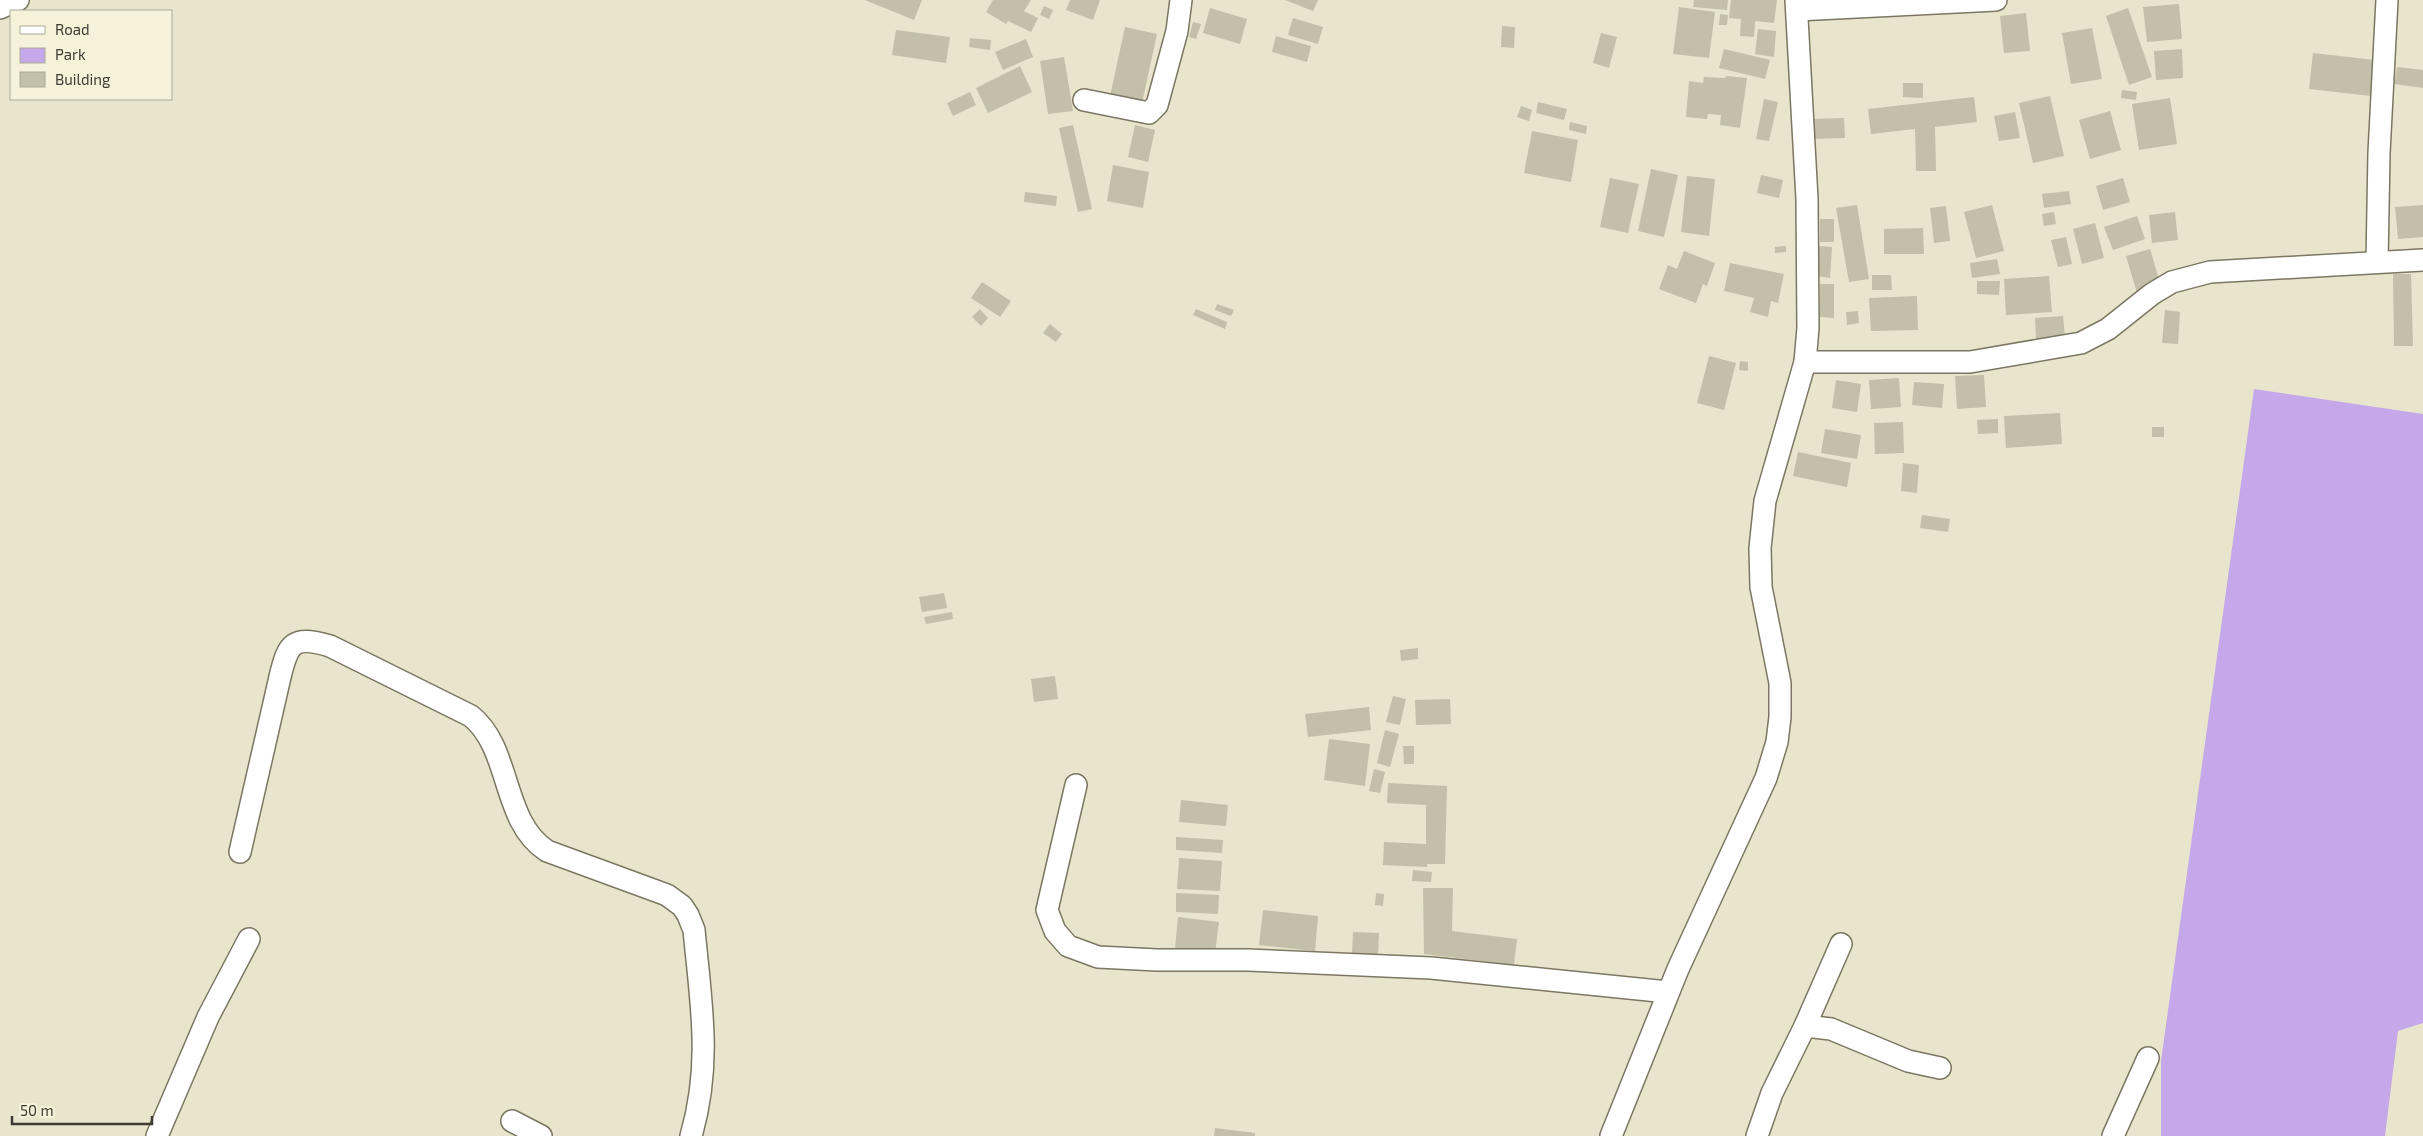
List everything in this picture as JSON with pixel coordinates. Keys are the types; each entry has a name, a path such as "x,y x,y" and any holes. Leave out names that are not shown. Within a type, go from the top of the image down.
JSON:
{"street":[{"path":"0,8 18,0"},
{"path":"1084,100 1148,113 1157,105 1177,31 1181,0"},
{"path":"1611,1136 1668,992 1766,778 1777,742 1780,717 1780,683 1761,587 1760,548 1766,501 1805,362 1808,328 1807,199 1797,5 1996,0"},
{"path":"2377,262 2379,154 2387,0"},
{"path":"1805,362 1970,362 2080,343 2108,329 2152,294 2172,282 2210,272 2423,260"},
{"path":"240,852 280,677 286,654 291,646 304,641 314,641 330,646 471,716 487,732 523,824 539,846 546,851 653,888 674,899 688,915 694,930 704,1028 704,1072 699,1107 691,1136"},
{"path":"1076,784 1047,910 1054,931 1068,946 1098,957 1157,960 1248,960 1430,968 1668,992"},
{"path":"157,1136 208,1017 249,938"},
{"path":"1757,1136 1772,1093 1805,1026 1841,944"},
{"path":"1805,1026 1831,1029 1908,1061 1940,1068"},
{"path":"2113,1136 2148,1058"},
{"path":"512,1121 541,1136"}],"green space":[{"path":"2254,389 2423,414 2423,1023 2398,1031 2385,1136 2161,1136 2161,1061"}],"building":[{"path":"865,0 922,0 914,20"},
{"path":"993,0 1031,0 1024,11 1038,18 1031,32 1008,21 1006,24 986,12"},
{"path":"1070,0 1100,0 1093,20 1066,10"},
{"path":"1285,0 1318,0 1313,11"},
{"path":"1694,0 1728,0 1727,10 1693,7"},
{"path":"1731,0 1777,0 1774,23 1755,21 1754,37 1740,36 1741,19 1729,18"},
{"path":"2179,4 2182,39 2147,42 2143,7"},
{"path":"1044,6 1053,10 1049,19 1040,15"},
{"path":"1679,7 1715,12 1709,58 1673,54"},
{"path":"1210,8 1247,19 1240,44 1203,33"},
{"path":"2128,8 2152,77 2129,85 2106,16"},
{"path":"2026,13 2030,51 2004,53 2000,16"},
{"path":"1720,14 1728,15 1727,25 1719,25"},
{"path":"1293,18 1323,27 1318,44 1288,35"},
{"path":"1193,22 1201,24 1196,39 1189,37"},
{"path":"1502,26 1515,27 1514,48 1501,47"},
{"path":"1125,27 1157,34 1142,103 1110,96"},
{"path":"2092,28 2102,79 2071,84 2062,33"},
{"path":"1758,29 1776,31 1774,57 1755,54"},
{"path":"896,30 950,37 946,63 892,55"},
{"path":"1601,33 1617,37 1609,68 1593,63"},
{"path":"1276,36 1311,46 1307,62 1272,52"},
{"path":"970,38 991,40 990,50 969,47"},
{"path":"1026,39 1033,57 1003,70 995,52"},
{"path":"1724,49 1770,60 1765,79 1719,68"},
{"path":"2182,49 2183,78 2156,80 2154,51"},
{"path":"2313,53 2375,60 2371,96 2309,89"},
{"path":"1064,57 1073,111 1048,114 1040,61"},
{"path":"1020,66 1032,92 988,113 976,88"},
{"path":"2397,67 2423,70 2423,88 2394,84"},
{"path":"1726,76 1747,78 1740,128 1720,125 1721,115 1708,114 1707,119 1686,117 1689,81 1703,83 1704,77 1725,78"},
{"path":"1903,83 1923,83 1923,98 1903,97"},
{"path":"2122,90 2137,92 2136,100 2121,98"},
{"path":"970,92 976,105 953,116 947,103"},
{"path":"2050,96 2064,156 2033,163 2019,103"},
{"path":"1974,97 1977,122 1935,127 1936,171 1916,171 1915,129 1871,134 1868,109"},
{"path":"2170,98 2177,144 2139,150 2132,104"},
{"path":"1764,99 1778,102 1769,141 1756,139"},
{"path":"1538,102 1567,109 1564,120 1536,113"},
{"path":"1521,106 1532,110 1529,121 1517,117"},
{"path":"2110,111 2121,150 2090,159 2079,120"},
{"path":"2015,112 2020,138 1999,141 1994,116"},
{"path":"1844,118 1845,138 1811,139 1811,119"},
{"path":"1570,122 1587,126 1586,134 1569,130"},
{"path":"1073,125 1092,209 1078,212 1059,128"},
{"path":"1135,125 1155,130 1148,162 1128,157"},
{"path":"1532,131 1578,140 1571,182 1524,173"},
{"path":"1113,165 1149,172 1143,208 1107,201"},
{"path":"1651,169 1678,175 1664,237 1638,231"},
{"path":"1761,175 1783,180 1779,198 1757,193"},
{"path":"1687,176 1715,179 1709,236 1681,232"},
{"path":"1610,178 1639,184 1628,233 1600,227"},
{"path":"2123,178 2130,202 2103,210 2096,186"},
{"path":"2069,191 2071,204 2044,208 2042,194"},
{"path":"1025,192 1057,196 1056,206 1024,202"},
{"path":"1857,205 1869,279 1849,282 1836,208"},
{"path":"1992,205 2004,251 1976,258 1964,212"},
{"path":"2423,205 2423,237 2398,239 2395,207"},
{"path":"1946,206 1950,241 1934,243 1930,208"},
{"path":"2054,212 2056,224 2044,226 2042,214"},
{"path":"2175,212 2178,240 2152,243 2149,215"},
{"path":"2137,216 2145,239 2113,250 2104,227"},
{"path":"1820,219 1834,219 1834,242 1820,242"},
{"path":"2095,223 2104,258 2082,264 2073,229"},
{"path":"1923,228 1924,254 1884,254 1884,229"},
{"path":"2066,237 2072,264 2058,267 2051,240"},
{"path":"1786,246 1786,252 1775,253 1775,247"},
{"path":"1819,246 1832,247 1830,278 1817,276"},
{"path":"2150,249 2161,286 2137,293 2126,256"},
{"path":"1684,251 1715,263 1707,286 1703,284 1696,303 1659,289 1668,265 1677,269"},
{"path":"1997,259 2000,274 1972,278 1970,263"},
{"path":"1730,263 1784,274 1778,303 1771,301 1768,317 1750,312 1754,298 1724,291"},
{"path":"2393,274 2411,274 2413,346 2394,346"},
{"path":"1872,275 1891,275 1892,290 1872,290"},
{"path":"2049,276 2052,312 2006,315 2004,279"},
{"path":"1977,281 2000,281 1999,295 1977,294"},
{"path":"982,282 1011,301 1000,317 971,298"},
{"path":"1820,284 1834,284 1834,318 1820,317"},
{"path":"1917,296 1918,330 1871,331 1869,298"},
{"path":"1217,304 1234,310 1231,316 1215,310"},
{"path":"980,309 988,318 981,326 972,317"},
{"path":"1196,309 1227,322 1225,329 1193,315"},
{"path":"2165,310 2180,312 2178,344 2162,343"},
{"path":"1858,311 1859,323 1847,325 1846,312"},
{"path":"2063,316 2065,337 2036,339 2035,318"},
{"path":"1050,324 1062,334 1056,342 1043,333"},
{"path":"1709,356 1736,363 1724,410 1697,403"},
{"path":"1740,361 1748,362 1748,371 1739,370"},
{"path":"1984,375 1986,407 1957,409 1955,376"},
{"path":"1899,378 1901,407 1871,409 1869,380"},
{"path":"1836,380 1861,384 1857,412 1832,408"},
{"path":"1914,382 1944,384 1942,408 1912,405"},
{"path":"2060,413 2062,444 2006,448 2004,416"},
{"path":"1998,419 1998,433 1978,434 1977,420"},
{"path":"1903,422 1904,453 1875,454 1874,423"},
{"path":"2152,427 2164,427 2164,437 2152,437"},
{"path":"1825,429 1861,435 1857,459 1821,453"},
{"path":"1798,452 1851,463 1847,487 1793,476"},
{"path":"1903,463 1919,465 1917,493 1901,491"},
{"path":"1922,515 1950,519 1948,532 1920,528"},
{"path":"944,593 947,608 922,612 919,597"},
{"path":"952,612 953,619 926,624 924,617"},
{"path":"1418,648 1418,659 1401,661 1400,650"},
{"path":"1055,676 1058,699 1034,702 1031,679"},
{"path":"1393,696 1406,699 1400,725 1386,722"},
{"path":"1450,699 1451,724 1416,725 1415,700"},
{"path":"1369,707 1371,730 1308,737 1305,714"},
{"path":"1385,730 1399,734 1390,767 1377,763"},
{"path":"1329,739 1370,744 1365,786 1324,780"},
{"path":"1403,746 1414,746 1414,764 1404,764"},
{"path":"1374,769 1385,772 1380,793 1369,791"},
{"path":"1388,783 1447,786 1445,864 1427,864 1427,867 1383,865 1384,842 1426,844 1426,805 1387,803"},
{"path":"1181,800 1228,805 1226,826 1179,822"},
{"path":"1176,837 1223,840 1222,853 1176,850"},
{"path":"1179,858 1222,861 1220,891 1177,889"},
{"path":"1413,870 1432,872 1431,882 1412,881"},
{"path":"1423,888 1453,888 1452,931 1517,939 1514,965 1424,954"},
{"path":"1176,893 1219,895 1218,914 1176,912"},
{"path":"1376,893 1384,894 1383,906 1375,905"},
{"path":"1263,910 1318,916 1315,951 1259,945"},
{"path":"1178,917 1219,922 1215,953 1175,948"},
{"path":"1353,932 1379,933 1378,957 1352,955"},
{"path":"1215,1128 1255,1133 1255,1136 1214,1136"}]}
